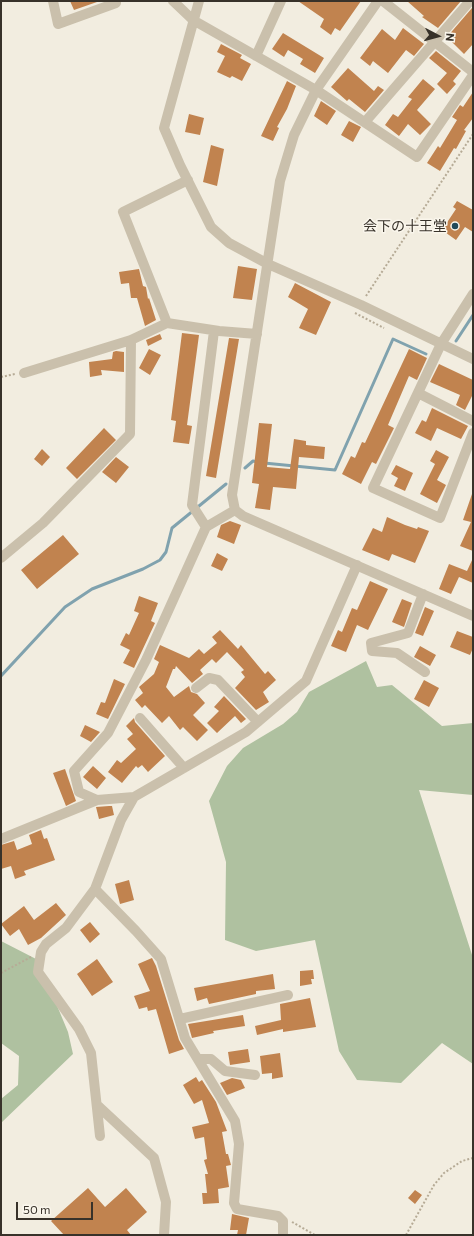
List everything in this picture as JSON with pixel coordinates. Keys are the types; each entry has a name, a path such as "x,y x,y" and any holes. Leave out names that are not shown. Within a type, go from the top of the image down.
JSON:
{"street":[{"path":"53,1 58,24 116,3 115,1"},
{"path":"173,1 193,20 316,90 417,157 473,75"},
{"path":"199,1 164,128 211,228 229,243 268,264 361,304 473,360"},
{"path":"256,56 281,1"},
{"path":"378,1 316,90 294,135 280,181 232,495 235,510 243,516 473,616"},
{"path":"383,1 473,72"},
{"path":"365,122 470,1"},
{"path":"168,323 123,212 188,180"},
{"path":"473,294 441,344 373,488 440,518 473,433"},
{"path":"24,373 131,340 168,323 214,331 257,334"},
{"path":"206,527 192,505 214,331"},
{"path":"1,558 43,523 130,434 131,340"},
{"path":"418,393 473,420"},
{"path":"97,800 79,792 74,771 108,733 146,660 206,527 235,510"},
{"path":"1,840 97,800 134,797 246,732 306,682 357,565"},
{"path":"423,594 408,633 371,643 372,651 397,653 425,672"},
{"path":"196,688 209,678 218,680 258,722"},
{"path":"140,718 184,768"},
{"path":"100,1136 91,1053 79,1029 38,972 41,952 46,944 66,928 95,889 121,820 134,797"},
{"path":"95,889 161,959 185,1038 235,1121 239,1144 234,1203 237,1209 278,1216 283,1221 283,1235"},
{"path":"180,1019 288,995"},
{"path":"198,1059 211,1059 225,1071 255,1075"},
{"path":"97,1105 154,1158 166,1202 164,1235"}],"path":[{"path":"361,304 473,134"},
{"path":"1,377 24,373"},
{"path":"1,973 41,952"},
{"path":"406,1235 426,1197 444,1173 462,1161 473,1158"},
{"path":"278,1216 315,1235"}],"green space":[{"path":"366,661 377,687 392,685 442,726 473,723 473,795 419,790 473,958 473,1064 442,1043 401,1083 357,1080 339,1051 315,940 256,951 225,940 226,862 209,801 227,766 243,748 283,724 297,712 309,692"},
{"path":"1,941 38,960 68,1032 73,1054 1,1123 1,1099 18,1085 19,1056 1,1043"}],"building":[{"path":"70,1 96,1 97,2 74,10"},
{"path":"298,1 361,1 340,31 335,28 331,35 320,27 324,19"},
{"path":"407,1 461,1 438,28 422,17 424,16"},
{"path":"472,8 473,44 464,54 447,37"},
{"path":"403,28 424,44 414,56 406,50 388,73 373,61 370,66 360,58 382,29 395,40"},
{"path":"283,33 324,58 315,73 300,64 303,59 288,50 284,57 272,49"},
{"path":"221,44 242,55 240,58 251,64 242,81 232,76 230,78 217,72 225,56 217,52"},
{"path":"436,51 461,71 453,81 456,84 447,94 437,84 447,73 429,58"},
{"path":"348,68 374,91 378,86 384,90 365,112 349,99 347,101 331,87"},
{"path":"423,79 435,89 417,110 431,124 420,135 408,124 399,136 385,125 393,114 398,117 412,99 408,97"},
{"path":"287,81 296,86 287,109 277,127 279,128 273,141 261,136"},
{"path":"473,92 473,118 464,130 466,131 456,149 454,148 440,171 427,163 438,146 440,148 457,120 452,117 460,105 463,107"},
{"path":"321,101 336,111 327,125 314,116"},
{"path":"189,114 204,118 200,135 185,132"},
{"path":"349,121 361,127 353,142 341,135"},
{"path":"211,145 224,149 217,186 203,182"},
{"path":"457,201 473,210 473,232 465,227 456,240 442,230 456,209 453,207"},
{"path":"238,266 257,269 252,300 233,298"},
{"path":"139,269 143,286 146,287 148,299 149,298 156,320 145,326 137,298 131,298 129,283 121,284 119,272"},
{"path":"295,283 331,302 316,335 299,328 308,309 288,297"},
{"path":"182,333 199,335 187,425 192,426 189,444 173,442 176,421 171,420"},
{"path":"160,334 162,339 148,346 146,340"},
{"path":"229,338 239,339 216,478 206,476"},
{"path":"149,349 161,355 150,375 139,368"},
{"path":"409,349 427,358 417,380 409,376 388,425 394,428 376,464 372,462 361,484 342,474 351,456 355,458 362,442 365,443"},
{"path":"113,352 124,352 124,372 101,370 102,375 90,377 89,362 112,359"},
{"path":"439,364 473,380 473,394 465,410 456,405 460,395 430,382"},
{"path":"432,408 468,426 461,439 437,428 431,441 415,433 422,420 426,422"},
{"path":"259,423 272,424 267,467 290,469 294,439 306,441 306,445 325,447 324,459 299,457 296,489 273,487 270,510 255,508 259,484 252,483"},
{"path":"104,428 116,440 77,479 66,468"},
{"path":"42,449 50,457 42,466 34,459"},
{"path":"436,450 449,457 437,480 446,485 437,503 420,494 435,464 430,461"},
{"path":"116,457 129,467 116,483 102,472"},
{"path":"396,465 413,473 405,491 394,486 398,478 391,474"},
{"path":"472,494 473,551 460,546 471,522 463,520"},
{"path":"387,517 417,529 418,527 429,531 415,563 392,554 389,561 362,550 373,528 382,532"},
{"path":"230,521 241,525 234,544 217,537 221,525"},
{"path":"63,535 79,554 37,589 21,570"},
{"path":"217,553 228,559 222,571 211,566"},
{"path":"473,558 473,583 459,577 451,594 439,589 449,564 467,571"},
{"path":"370,581 388,589 368,630 357,625 346,652 331,646 338,630 342,632 352,608 357,610"},
{"path":"139,596 158,603 151,621 155,623 134,668 123,663 130,650 120,645 126,633 129,635 139,613 134,611"},
{"path":"402,599 412,603 404,627 392,622"},
{"path":"425,607 434,611 423,636 415,633"},
{"path":"220,630 238,649 241,645 265,674 268,671 276,680 263,692 269,702 256,710 235,688 245,677 241,672 244,670 227,652 216,663 212,659 200,670 203,674 192,683 176,666 175,669 173,669 166,687 174,697 189,686 191,692 197,694 205,703 193,715 208,730 197,741 183,727 180,730 169,716 162,723 145,705 142,708 135,700 143,693 139,687 154,674 159,662 154,659 160,645 189,658 199,649 204,654 217,643 212,637"},
{"path":"457,631 473,637 473,648 470,655 450,647"},
{"path":"420,646 436,655 430,666 414,657"},
{"path":"114,679 125,684 108,719 96,714 101,702 105,703"},
{"path":"424,680 439,688 429,707 414,699"},
{"path":"224,696 246,719 241,723 235,716 217,733 207,723 219,711 214,707"},
{"path":"134,718 135,722 165,756 148,772 142,765 138,768 136,766 122,783 108,772 117,760 121,763 136,749 127,739 133,734 126,726"},
{"path":"85,725 100,732 91,742 80,736"},
{"path":"93,766 106,778 97,789 83,777"},
{"path":"65,769 76,801 66,806 53,773"},
{"path":"112,806 114,815 99,819 96,807"},
{"path":"41,830 44,839 47,838 55,860 24,871 26,875 15,879 11,866 1,869 1,845 14,841 17,850 32,844 29,835"},
{"path":"129,880 134,900 120,904 115,884"},
{"path":"56,903 66,915 41,938 28,945 19,929 10,936 1,924 24,906 34,920"},
{"path":"90,922 100,934 90,943 80,930"},
{"path":"152,958 156,966 179,1040 184,1049 169,1054 156,1009 148,1011 147,1007 139,1009 134,996 150,991 138,964"},
{"path":"97,959 113,982 92,996 77,974"},
{"path":"313,970 314,979 311,979 312,984 300,986 300,971"},
{"path":"273,974 275,989 256,991 256,994 209,1004 207,998 197,1001 194,988"},
{"path":"310,998 316,1027 283,1032 283,1029 257,1035 255,1026 281,1020 280,1004"},
{"path":"243,1015 245,1026 213,1031 214,1033 192,1038 188,1024"},
{"path":"248,1049 250,1062 230,1065 228,1052"},
{"path":"280,1053 283,1077 272,1079 272,1073 262,1074 260,1056"},
{"path":"196,1077 199,1082 202,1080 216,1102 227,1131 222,1132 226,1154 228,1154 231,1165 226,1166 229,1187 218,1189 219,1203 203,1204 202,1193 207,1193 205,1174 208,1174 204,1160 207,1159 204,1137 195,1139 192,1127 209,1123 202,1100 194,1104 183,1085"},
{"path":"232,1078 241,1080 245,1088 227,1095 220,1083"},
{"path":"88,1188 105,1207 126,1188 147,1212 127,1230 131,1235 64,1235 51,1221"},
{"path":"415,1190 422,1195 415,1204 408,1198"},
{"path":"232,1214 249,1218 246,1235 237,1235 238,1230 230,1230"}],"waterway":[{"path":"456,341 473,315"},
{"path":"264,463 335,470 393,339 426,354"},
{"path":"245,468 253,461 258,462"},
{"path":"1,676 65,607 92,589 143,569 160,560 166,552 172,528 226,484"}],"place":[{"name":"会下の十王堂","path":"455,226"}]}
